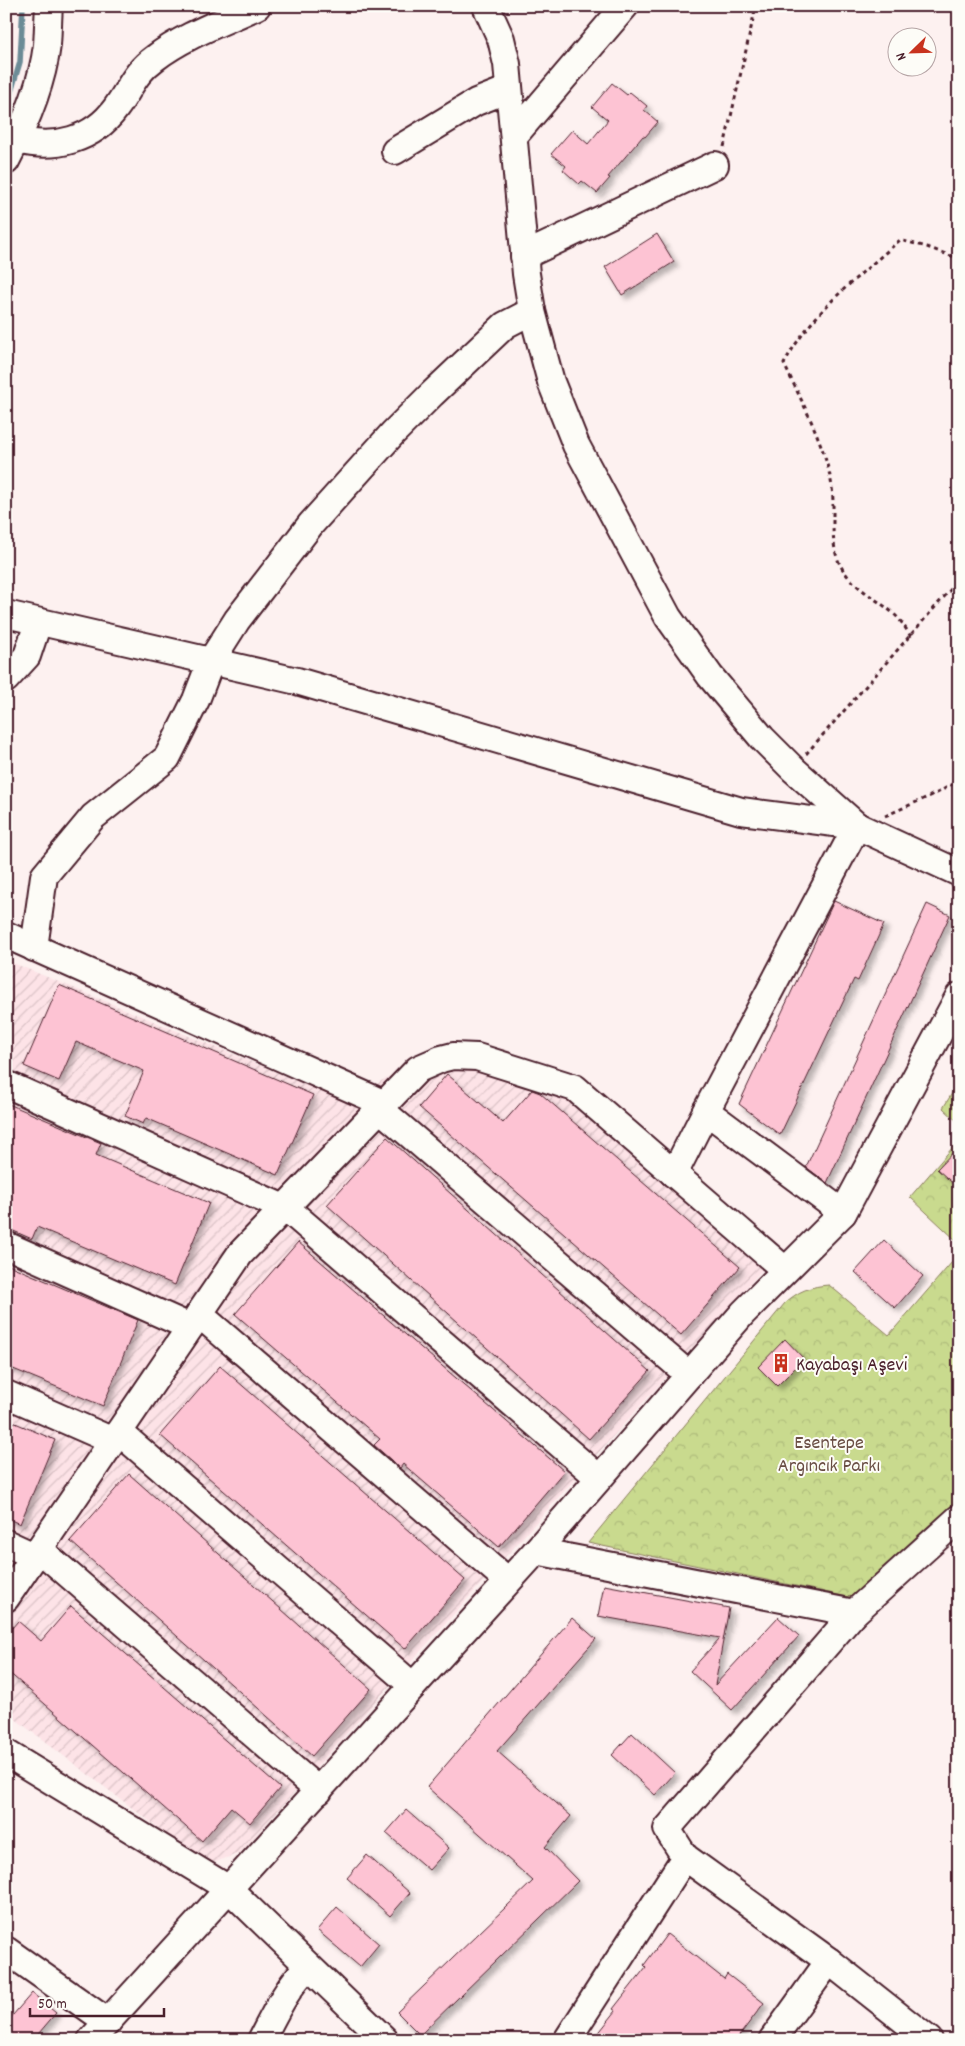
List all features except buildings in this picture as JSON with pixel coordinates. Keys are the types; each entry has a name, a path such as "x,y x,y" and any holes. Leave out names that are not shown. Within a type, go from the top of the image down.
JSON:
{"street":[{"path":"12,151 30,111 43,66 47,44 49,6"},
{"path":"12,151 30,143 55,144 67,142 88,133 116,109 138,73 157,56 201,31 257,6"},
{"path":"486,6 501,39 507,64 524,256 532,311 550,382 567,424 619,528 663,608 710,676 734,706 794,769 857,826"},
{"path":"514,136 625,6"},
{"path":"395,151 476,102 509,89"},
{"path":"524,256 715,164"},
{"path":"34,948 44,876 93,817 167,758 196,700 211,661 236,620 311,524 393,433 505,325 532,311"},
{"path":"6,614 38,623 297,681 741,811 857,826 959,873"},
{"path":"6,679 27,656 38,623"},
{"path":"674,1174 857,826"},
{"path":"6,935 382,1106 688,1375"},
{"path":"6,1950 100,2031 536,1550 743,1313 843,1213 959,996"},
{"path":"6,1598 240,1254 418,1069 429,1063 453,1056 476,1058 575,1088 785,1270"},
{"path":"6,1084 284,1208 599,1478"},
{"path":"706,1111 843,1213"},
{"path":"6,1245 195,1320 508,1581"},
{"path":"6,1394 116,1436 413,1686"},
{"path":"929,2040 829,1961 685,1857 667,1829 854,1613 959,1518"},
{"path":"6,1543 37,1553 318,1791"},
{"path":"536,1550 854,1613"},
{"path":"6,1753 229,1889 385,2040"},
{"path":"567,2040 685,1857"},
{"path":"772,2040 829,1961"},
{"path":"261,2040 285,1994 308,1966"}],"path":[{"path":"715,164 726,144 756,6"},
{"path":"911,637 898,618 852,580 839,561 834,540 834,501 826,462 820,442 784,364 811,322 863,272 900,240 927,247 959,259"},
{"path":"794,769 959,580"},
{"path":"857,826 913,804 959,780"}],"shaded area":[{"path":"6,960 353,1104 381,1081 413,1065 527,1060 554,1067 580,1077 780,1250 240,1853 207,1865 6,1712"}],"green space":[{"path":"959,1082 959,1123 943,1108"},
{"path":"959,1140 959,1243 910,1197"},
{"name":"Esentepe Argıncık Parkı","path":"959,1254 959,1507 863,1600 588,1543 785,1303 795,1295 805,1290 829,1285 889,1335"}],"waterway":[{"path":"6,109 20,62 23,6"}],"place":[{"name":"Kayabaşı Aşevi","path":"781,1363"}]}
